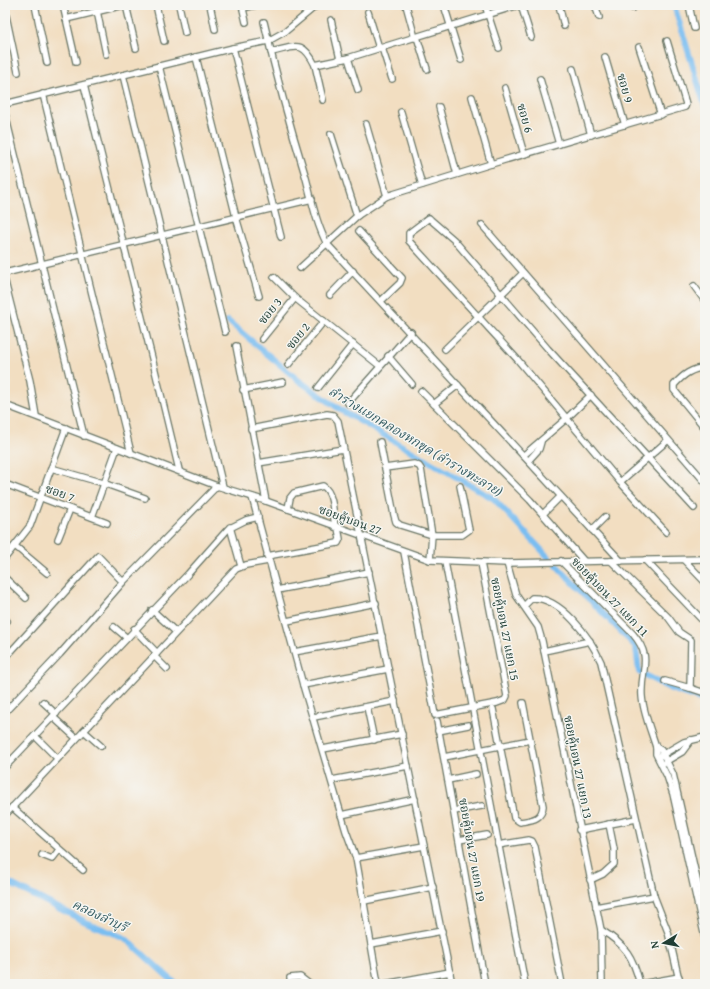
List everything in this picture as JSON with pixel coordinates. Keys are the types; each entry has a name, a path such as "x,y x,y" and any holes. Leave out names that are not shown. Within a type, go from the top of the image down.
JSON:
{"street":[{"path":"35,5 47,63"},
{"path":"63,5 76,62"},
{"path":"66,19 125,5 136,48"},
{"path":"156,5 164,41"},
{"path":"178,5 185,33"},
{"path":"210,5 215,29"},
{"path":"246,22 242,6 256,5"},
{"path":"5,104 233,48 268,41 286,31 317,5"},
{"path":"406,5 427,69"},
{"path":"444,5 462,60"},
{"path":"485,5 499,48"},
{"path":"315,65 348,58 520,5 530,37"},
{"path":"559,5 564,26"},
{"path":"595,5 599,17"},
{"path":"689,5 694,28"},
{"path":"5,11 18,72"},
{"path":"97,12 106,54"},
{"path":"368,12 392,78"},
{"path":"331,20 340,59"},
{"path":"264,22 286,114 320,230 327,244 411,332 458,385 529,460 560,497 621,561"},
{"path":"300,268 357,216 387,196 685,107 686,104 667,41"},
{"path":"271,52 294,47 302,48 308,52 315,65 323,100"},
{"path":"233,48 281,237"},
{"path":"639,48 660,115"},
{"path":"196,57 236,217 259,296"},
{"name":"ซอย 9","path":"605,57 625,125"},
{"path":"348,58 358,90"},
{"path":"158,66 225,332"},
{"path":"573,69 591,135"},
{"path":"5,712 65,649 124,582 220,486 123,75"},
{"path":"540,79 559,144"},
{"path":"84,85 179,470"},
{"name":"ซอย 6","path":"505,88 524,154"},
{"path":"43,94 132,453"},
{"path":"472,97 491,164"},
{"path":"439,107 457,174"},
{"path":"401,112 422,185"},
{"path":"5,114 40,264 84,436"},
{"path":"366,124 387,196"},
{"path":"331,134 357,216"},
{"path":"5,274 40,264 312,199"},
{"path":"666,532 620,482 517,359 409,241 409,233 425,219 430,219 454,240 500,295 694,508"},
{"path":"482,225 667,441 705,482"},
{"path":"359,231 402,278 400,283 382,301"},
{"path":"330,295 353,271"},
{"path":"445,349 523,273"},
{"path":"274,277 295,298 380,366"},
{"path":"5,282 30,382 36,416"},
{"path":"694,286 705,301"},
{"name":"ซอย 3","path":"262,339 295,298"},
{"name":"ซอย 2","path":"288,366 324,321"},
{"path":"348,403 388,356 411,332"},
{"path":"318,388 353,344"},
{"path":"236,346 243,390 266,501"},
{"path":"388,356 412,384"},
{"path":"705,368 700,367 687,373 674,385 674,390 705,428"},
{"path":"243,390 283,382"},
{"path":"434,404 458,385"},
{"path":"420,391 543,514 584,561"},
{"path":"524,455 536,444 541,442 591,395"},
{"name":"ซอยคู้บอน 27","path":"5,405 220,486 430,560 445,562 507,563 705,559"},
{"path":"251,429 328,414 334,415 338,421 342,449 376,603 452,984"},
{"path":"5,558 16,546 30,526 42,498 66,428"},
{"path":"620,482 667,441"},
{"path":"380,442 396,522 400,525 432,535 462,535 469,530 460,486"},
{"path":"529,460 539,449 541,442"},
{"path":"92,517 116,448"},
{"path":"258,463 342,449"},
{"path":"385,468 414,464 419,466 423,475 432,535 430,560"},
{"path":"52,468 103,483 145,498"},
{"name":"ซอย 7","path":"5,484 107,523"},
{"path":"5,815 176,632 241,566 268,558 338,543 340,539 336,527 330,494 323,486 294,493 290,498 288,509"},
{"path":"252,497 303,685 314,717 341,815 356,858 378,984"},
{"path":"543,514 560,497"},
{"path":"58,539 70,509"},
{"path":"592,530 605,517"},
{"path":"5,767 152,610 188,574 230,527 258,518"},
{"path":"230,527 241,566"},
{"path":"16,546 47,573"},
{"name":"ซอยคู้บอน 27 แยก 19","path":"404,552 444,757 485,984"},
{"path":"5,658 98,556 124,582"},
{"path":"611,560 668,617 679,632 691,640 690,688"},
{"path":"645,560 705,623"},
{"path":"684,560 705,582"},
{"path":"445,562 525,984"},
{"name":"ซอยคู้บอน 27 แยก 15","path":"436,718 472,707 502,701 507,696 481,562"},
{"name":"ซอยคู้บอน 27 แยก 11","path":"561,562 638,640 642,646 645,655 642,697 655,745 660,756"},
{"name":"ซอยคู้บอน 27 แยก 13","path":"507,563 512,586 538,627 544,651 601,930 602,984"},
{"path":"277,590 369,572"},
{"path":"5,578 26,598"},
{"path":"524,606 532,598 549,600 562,610 590,641 601,662 654,896 668,932 680,984"},
{"path":"286,621 376,603"},
{"path":"152,610 176,632"},
{"path":"114,627 126,638"},
{"path":"134,629 167,669"},
{"path":"294,652 382,636"},
{"path":"544,651 590,641"},
{"path":"303,685 388,668"},
{"path":"665,680 705,693"},
{"path":"314,717 395,701"},
{"path":"43,702 54,716 76,738"},
{"path":"493,709 514,818 520,822 532,820 539,817 543,812 543,806 523,703"},
{"path":"367,707 374,740"},
{"path":"438,731 468,725"},
{"path":"84,731 101,746"},
{"path":"323,749 402,734"},
{"path":"35,736 57,758"},
{"path":"660,756 684,742 705,737"},
{"path":"444,757 530,740"},
{"path":"661,764 682,752 692,740"},
{"path":"660,756 667,761 677,788 705,915"},
{"path":"660,756 661,764 672,789 705,938"},
{"path":"332,780 408,766"},
{"path":"448,780 476,774"},
{"path":"341,815 415,800"},
{"path":"454,811 482,806"},
{"path":"12,807 83,870"},
{"path":"580,830 636,819"},
{"path":"590,880 603,874 614,864 615,857 610,824"},
{"path":"459,840 487,835"},
{"path":"498,846 529,840 532,841 535,847 562,984"},
{"path":"356,858 424,846"},
{"path":"42,856 52,859 60,850"},
{"path":"364,901 432,887"},
{"path":"596,907 654,896"},
{"path":"601,930 624,947 636,967 640,984 679,977"},
{"path":"371,944 442,931"},
{"path":"385,984 450,972"},
{"path":"290,978 300,978 309,984"}],"waterway":[{"path":"674,5 705,106"},
{"name":"ลำรางแยกคลองหกขุด (ลำรางทะลาย)","path":"228,321 298,380 344,412 494,499 549,558"},
{"name":"ลำรางแยกคลองหกขุด (ลำรางทะลาย)","path":"557,566 636,647 639,672 673,690 705,701"},
{"name":"คลองลำบุรี","path":"5,881 88,923 125,938 176,984"}]}
